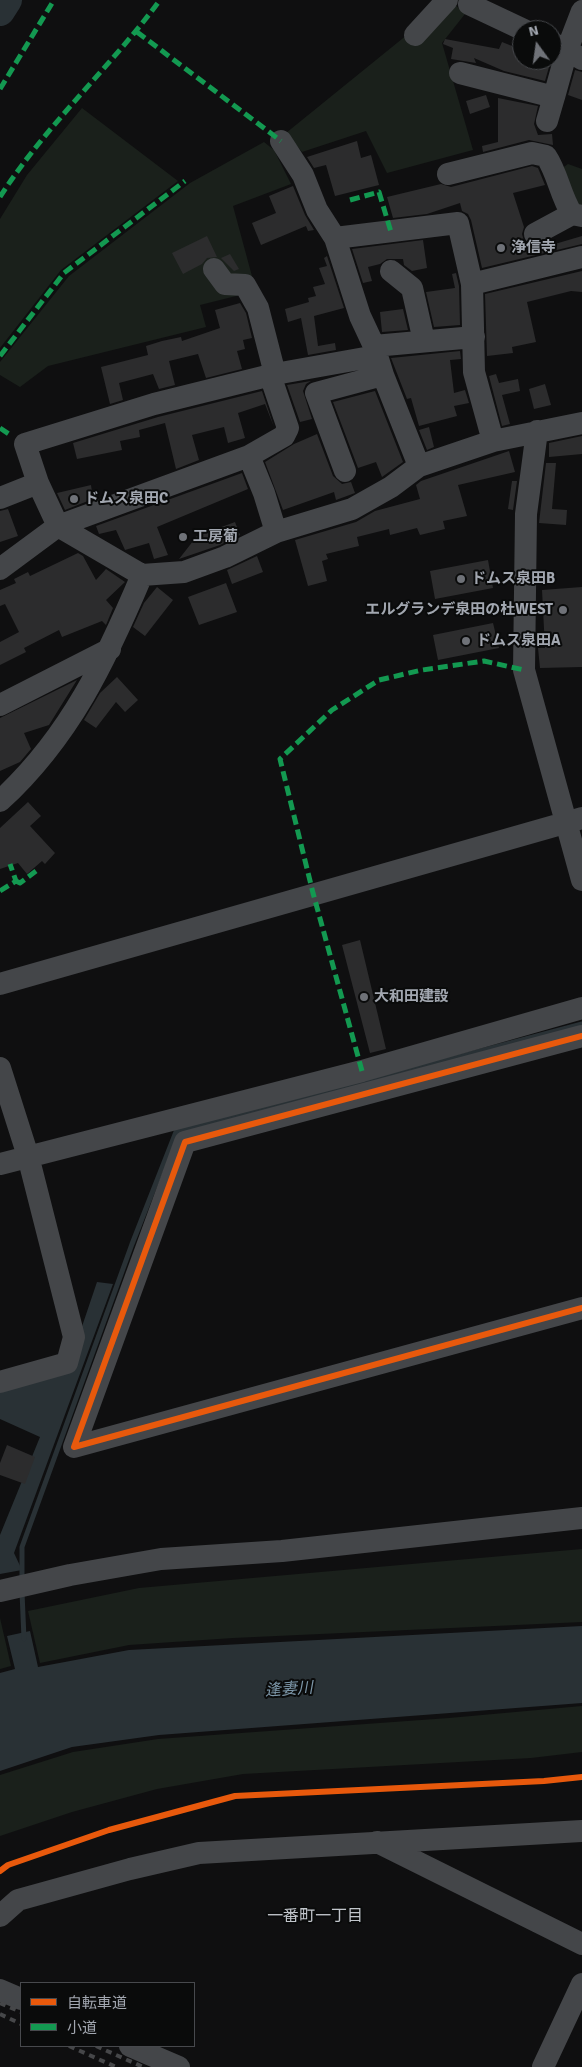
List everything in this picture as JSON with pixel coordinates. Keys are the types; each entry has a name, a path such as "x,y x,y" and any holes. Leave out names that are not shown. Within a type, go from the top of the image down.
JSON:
{"street":[{"path":"415,35 447,0"},
{"path":"469,4 512,24"},
{"path":"547,121 567,51 582,11"},
{"path":"460,73 554,97"},
{"path":"281,142 303,175 317,210 335,238 360,316 419,466"},
{"path":"448,174 532,153 546,156 553,166 564,201 577,215 535,234"},
{"path":"335,238 458,223 472,284 474,372 493,441"},
{"path":"472,284 582,257"},
{"path":"0,569 58,526 249,456 284,436 288,428 272,375 258,308 245,285 226,284 214,269"},
{"path":"391,271 412,288 424,341"},
{"path":"344,471 316,393 378,359 424,341 474,337"},
{"path":"378,359 272,375 17,439 58,526 142,575 184,572 226,557 276,532 352,509 391,487 419,466 493,441 582,423"},
{"path":"537,431 526,514 524,670 574,820 582,880"},
{"path":"249,456 264,493 276,532"},
{"path":"0,498 38,483"},
{"path":"2,795 47,752 87,694 110,649 142,575"},
{"path":"0,705 110,649"},
{"path":"0,984 574,820"},
{"path":"0,1164 362,1070 582,1008"},
{"path":"582,1036 185,1142 74,1448 582,1308"},
{"path":"0,1068 28,1156 74,1337 67,1363 0,1382"},
{"path":"189,1116 195,1140"},
{"path":"0,1591 70,1575 161,1559 282,1551 582,1518"},
{"path":"0,1916 18,1900 130,1869 198,1853 582,1831"},
{"path":"376,1842 582,1944"},
{"path":"543,2067 582,1984"},
{"path":"0,1990 20,1999"},
{"path":"132,2047 179,2067"}],"shaded area":[{"path":"450,0 465,14 442,43 473,150 387,173 366,131 302,152 286,133"},
{"path":"82,108 178,181 61,270 0,348 0,219 27,175"},
{"path":"264,142 274,150 291,184 233,206 256,291 200,305 206,327 48,366 20,387 0,375 0,362 69,276 190,183"},
{"path":"568,164 582,169 582,208 570,199 561,169"},
{"path":"582,1549 582,1622 233,1638 129,1645 40,1663 28,1611 139,1588"},
{"path":"0,1618 11,1666 0,1669"},
{"path":"582,1706 582,1752 531,1758 243,1774 157,1789 72,1812 0,1836 0,1775 73,1752 158,1739 449,1718"}],"water":[{"path":"97,1282 113,1284 14,1553 22,1570 0,1574 0,1535 40,1437 0,1419 0,1382 71,1359"},
{"name":"逢妻川","path":"582,1626 582,1703 159,1735 72,1747 0,1771 0,1673 15,1669 7,1636 30,1631 38,1667 129,1650"}],"building":[{"path":"445,39 499,49 502,42 512,46 512,70 548,70 545,81 504,71 474,58 476,63 451,59 453,48 443,44"},
{"path":"575,70 582,72 582,100 568,95"},
{"path":"486,95 490,107 470,114 466,101"},
{"path":"498,98 538,106 534,124 538,135 552,134 553,145 529,140 483,152 482,146 498,142"},
{"path":"357,141 361,158 371,155 379,185 335,196 326,165 314,168 307,157"},
{"path":"532,166 538,168 545,185 513,193 524,227 522,234 524,241 531,251 582,236 582,244 482,268 471,220 468,214 462,211 460,203 427,214 393,218 387,197 441,184 451,187"},
{"path":"293,186 305,215 314,230 308,231 306,226 261,245 252,223 276,213 269,196"},
{"path":"207,236 217,257 207,258 202,264 183,274 172,253"},
{"path":"423,240 427,268 412,271 404,265 403,259 387,259 380,264 368,267 372,281 363,283 352,249"},
{"path":"230,254 239,269 234,271 221,258"},
{"path":"327,256 344,308 314,316 318,346 335,343 336,350 308,355 301,318 288,322 285,309 309,302 308,298 316,296 313,287 325,284 319,268 327,266 324,258"},
{"path":"582,271 582,292 571,291 527,302 536,342 512,347 513,353 487,356 485,294"},
{"path":"456,273 459,286 460,325 434,327 426,292 455,288 452,274"},
{"path":"240,303 246,313 252,338 243,340 245,349 237,351 242,369 206,378 198,354 169,361 175,385 159,389 153,374 119,383 123,400 110,404 101,367 148,355 146,346 181,337 182,341 220,328 215,310"},
{"path":"403,309 408,330 382,332 380,312"},
{"path":"460,351 461,359 450,360 454,393 465,390 469,403 454,406 457,416 419,426 411,398 407,399 391,358"},
{"path":"496,374 499,383 518,379 520,391 502,395 510,424 502,426 489,376"},
{"path":"311,381 306,384 303,391 312,419 300,422 287,385"},
{"path":"545,384 551,405 534,409 529,389"},
{"path":"262,391 274,427 265,404 238,413 245,438 228,443 224,427 192,435 199,460 176,469 165,423 139,430 140,437 120,441 122,450 77,459 73,443 158,417"},
{"path":"375,391 403,462 382,477 376,462 358,468 333,402"},
{"path":"429,427 434,447 427,450 419,430"},
{"path":"317,434 333,476 342,484 351,482 355,493 336,500 334,492 283,510 265,462 294,444"},
{"path":"582,436 582,454 549,457 549,443"},
{"path":"509,451 515,472 458,485 467,516 443,521 445,529 420,535 417,528 390,535 389,529 357,537 359,546 326,554 328,559 322,561 327,581 308,586 295,540 356,522 375,511 420,499 416,485 421,481"},
{"path":"546,463 556,463 552,509 567,510 566,525 539,523"},
{"path":"242,473 248,489 157,527 168,555 154,559 149,543 125,550 116,530 99,534 96,526"},
{"path":"512,481 517,481 513,510 508,509"},
{"name":"ドムス泉田C","path":"91,485 93,499 65,510 57,493"},
{"path":"8,509 18,536 0,542 0,511"},
{"path":"235,522 240,535 220,545 179,559 197,536"},
{"path":"78,553 83,556 96,580 106,569 125,582 106,600 113,608 106,625 102,621 62,637 59,630 24,648 26,652 0,665 0,642 19,632 5,604 0,606 0,590 16,583 14,579 28,572 30,576"},
{"path":"257,556 263,572 232,584 227,570"},
{"name":"ドムス泉田B","path":"488,560 493,588 435,599 430,571"},
{"path":"226,583 237,612 199,625 188,597"},
{"path":"157,587 173,600 145,636 133,627 144,603"},
{"path":"582,587 582,667 540,668 538,648 545,648 542,590"},
{"name":"ドムス泉田A","path":"493,623 499,648 438,660 433,635"},
{"path":"117,677 138,700 125,712 116,702 96,728 84,720 100,693"},
{"path":"77,680 49,725 24,733 31,749 20,762 0,771 0,718"},
{"path":"28,802 41,816 30,826 55,853 45,864 42,861 27,874 18,863 0,869 0,828"},
{"name":"大和田建設","path":"360,940 386,1049 370,1053 342,945"},
{"path":"7,1445 35,1457 25,1484 0,1475 0,1463"}],"waterway":[{"path":"0,11 7,0"},
{"path":"22,1581 22,1547 132,1244 176,1132 582,1024"},
{"path":"22,1592 24,1639"}],"railway":[{"path":"0,2003 20,2012"},
{"path":"0,2014 20,2024"},
{"path":"71,2047 116,2067"},
{"path":"98,2047 143,2067"}],"marked path":[{"path":"0,89 54,0"},
{"path":"0,197 57,121 141,25 160,0"},
{"path":"137,32 281,141"},
{"path":"0,356 64,273 185,181"},
{"path":"350,200 379,192 391,232"},
{"path":"0,428 9,434"},
{"path":"362,1071 313,893 280,759 332,710 379,680 422,670 484,661 524,670"},
{"path":"0,891 16,881 10,864"},
{"path":"16,881 20,883 36,871"}],"cycle path":[{"path":"582,1036 185,1142 74,1447 582,1308"},
{"path":"0,1871 8,1865 109,1830 235,1796 544,1781 582,1777"}],"place":[{"name":"浄信寺","path":"501,248"},
{"name":"ドムス泉田C","path":"74,499"},
{"name":"工房葡","path":"183,537"},
{"name":"ドムス泉田B","path":"461,579"},
{"name":"エルグランデ泉田の杜WEST","path":"563,610"},
{"name":"ドムス泉田A","path":"466,641"},
{"name":"大和田建設","path":"364,997"}],"district":[{"name":"一番町一丁目","path":"315,1917"}]}
